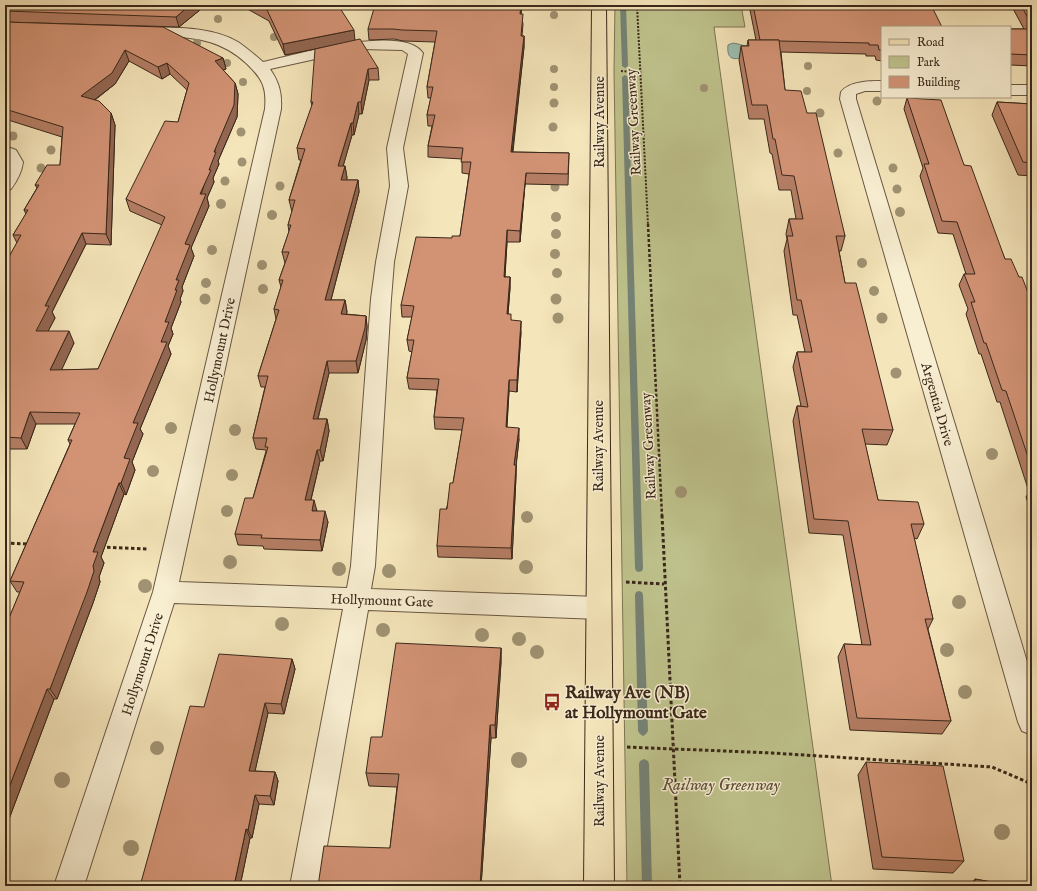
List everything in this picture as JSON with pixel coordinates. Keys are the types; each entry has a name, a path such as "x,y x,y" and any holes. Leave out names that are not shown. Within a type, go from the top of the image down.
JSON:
{"main road":[{"name":"Railway Avenue","path":"599,5 599,886"}],"street":[{"name":"Hollymount Drive","path":"69,886 165,592 273,109 274,97 272,84 267,74 236,47 225,41 193,35 128,31"},
{"path":"260,68 360,45 403,46 410,48 416,53 395,148 399,186 385,262 363,566 305,886"},
{"name":"Argentia Drive","path":"881,86 853,89 849,92 848,99 1032,722"},
{"path":"1011,90 1032,90"},
{"path":"5,151 12,154 15,159 14,167 5,185"},
{"name":"Hollymount Gate","path":"165,592 599,608"}],"path":[{"name":"Railway Greenway","path":"637,5 664,584 674,749 680,886"},
{"path":"614,71 641,73"},
{"path":"5,543 28,544"},
{"path":"99,547 154,550"},
{"path":"626,582 664,584"},
{"path":"599,745 772,753 992,767 1032,784"}],"green space":[{"name":"Railway Greenway","path":"615,5 741,5 745,27 714,27 832,886 627,886 614,71"}],"water":[{"path":"733,43 745,46 740,53 740,58 731,58 728,54 728,45"}],"building":[{"path":"5,5 190,5 176,17 5,11"},
{"path":"257,5 338,5 354,30 283,44 267,10"},
{"path":"375,5 521,5 520,14 523,14 521,36 524,36 511,152 569,153 568,174 526,173 520,231 507,230 504,277 510,277 507,314 511,314 511,320 521,321 517,380 509,380 506,427 519,428 514,465 516,465 511,548 437,546 440,509 447,509 450,483 453,483 464,418 434,417 439,379 407,378 414,340 407,340 414,306 401,305 416,237 452,238 452,236 460,236 471,162 461,162 463,148 428,146 435,115 427,115 433,87 427,87 437,31 368,29"},
{"path":"753,5 931,5 942,26 881,26 881,50 879,50 878,45 869,45 869,43 760,40"},
{"path":"1021,5 1032,5 1032,26"},
{"path":"5,22 163,27 223,58 215,61 235,83 234,105 214,152 216,152 209,170 211,170 200,194 206,194 185,244 190,245 176,280 179,280 175,290 177,290 165,322 169,322 161,342 167,342 133,423 138,423 124,458 130,459 121,483 119,483 93,552 98,552 93,566 94,571 50,689 47,689 5,798 5,623 7,623 24,582 10,581 72,440 68,440 80,413 30,412 21,438 5,437 5,273 9,265 5,264 21,235 13,235 28,210 24,210 39,185 35,185 47,165 60,165 63,127 5,109","holes":["125,50 158,67 167,63 189,83 178,122 165,121 126,199 165,217 98,369 50,370 69,331 36,331 49,306 45,306 82,233 106,234 111,113 99,101 81,96 112,73"]},
{"path":"1011,29 1032,29 1032,55 1011,54"},
{"path":"360,39 378,68 368,69 361,102 358,102 353,123 351,123 338,166 345,166 341,180 358,180 325,300 345,300 341,314 366,316 365,328 356,361 327,361 313,419 327,419 320,450 317,450 305,500 314,500 312,511 325,511 320,540 261,538 262,535 235,534 245,498 253,498 268,447 265,447 267,438 253,438 268,376 258,376 279,310 274,309 283,280 279,280 289,252 282,252 291,225 288,225 295,200 289,200 305,149 297,148 313,102 311,102 315,49"},
{"path":"748,40 779,40 785,90 801,91 807,113 816,113 845,236 836,236 845,283 856,283 893,430 862,429 878,500 918,502 924,524 911,524 933,619 925,619 951,721 857,718 844,644 871,645 848,521 814,519 797,406 808,407 797,352 812,352 801,300 797,300 787,236 793,236 789,219 803,219 794,176 782,175 775,139 773,139 767,105 752,105 741,46 749,46"},
{"path":"907,98 941,100 964,165 971,166 1005,259 1011,259 1019,277 1022,277 1032,303 1032,469 1006,391 1002,390 986,343 984,343 971,302 975,302 964,274 975,274 957,222 942,221 924,164 929,164"},
{"path":"997,102 1032,104 1032,163 1023,162"},
{"path":"396,643 501,648 495,725 490,725 480,886 318,886 324,846 390,848 399,774 366,773 371,737 382,737"},
{"path":"219,654 292,659 281,704 265,703 249,771 275,772 270,796 255,795 234,886 140,886 190,706 204,707"},
{"path":"866,762 943,766 964,861 882,857"},
{"path":"975,879 1013,886 976,886"}],"waterway":[{"path":"623,5 625,66"},
{"path":"625,77 639,568"},
{"path":"639,595 643,731"},
{"path":"644,764 647,886"}],"place":[{"name":"Railway Ave (NB) at Hollymount Gate","path":"552,702"}]}
